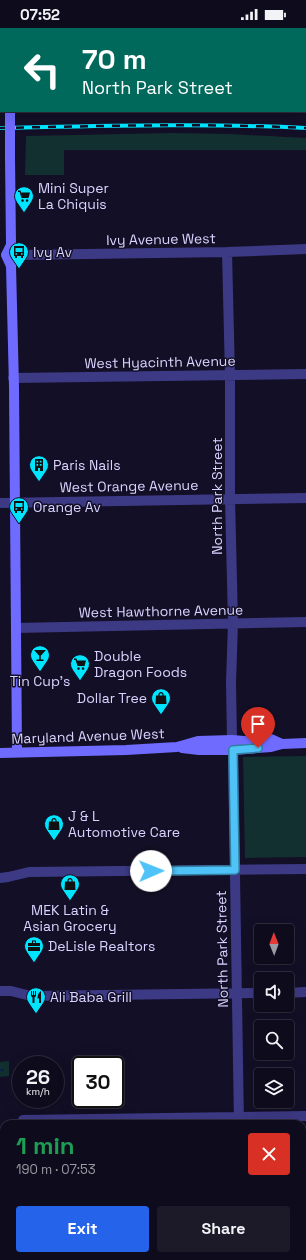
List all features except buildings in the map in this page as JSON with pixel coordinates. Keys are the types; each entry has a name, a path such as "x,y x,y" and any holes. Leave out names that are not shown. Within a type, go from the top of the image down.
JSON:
{"main road":[{"path":"10,112 11,245 7,255 11,266 17,752"},
{"name":"Maryland Avenue West","path":"0,753 126,750 176,747 199,750 232,745 244,741 271,739 282,744 306,743"}],"street":[{"name":"Ivy Avenue West","path":"7,255 228,252 306,249"},
{"name":"North Park Street","path":"228,252 230,498 233,622 231,683 238,1120"},
{"name":"West Hyacinth Avenue","path":"13,378 306,374"},
{"name":"West Orange Avenue","path":"0,503 230,498 306,498"},
{"name":"West Hawthorne Avenue","path":"16,628 233,622 306,622"},
{"path":"0,878 30,872 306,869"},
{"path":"0,992 11,991 31,996 254,993"},
{"path":"294,993 306,992"},
{"path":"252,1120 306,1116"}],"green space":[{"path":"172,133 306,138 306,150 64,150 64,175 25,175 26,136"},
{"path":"306,756 306,857 245,858 243,757"},
{"path":"9,1061 9,1076 0,1077 0,1062"}],"railway":[{"path":"0,128 191,125 306,128"}],"place":[{"name":"Mini Super La Chiquis","path":"24,213"},
{"name":"Ivy Av","path":"19,269"},
{"name":"Paris Nails","path":"39,482"},
{"name":"Orange Av","path":"19,524"},
{"name":"Tin Cup's","path":"40,672"},
{"name":"Double Dragon Foods","path":"80,681"},
{"name":"Dollar Tree","path":"161,715"},
{"name":"J & L Automotive Care","path":"54,841"},
{"name":"MEK Latin & Asian Grocery","path":"70,901"},
{"name":"DeLisle Realtors","path":"34,963"},
{"name":"Ali Baba Grill","path":"36,1014"}],"route":[{"path":"151,871 235,870 233,750 258,748"}]}
